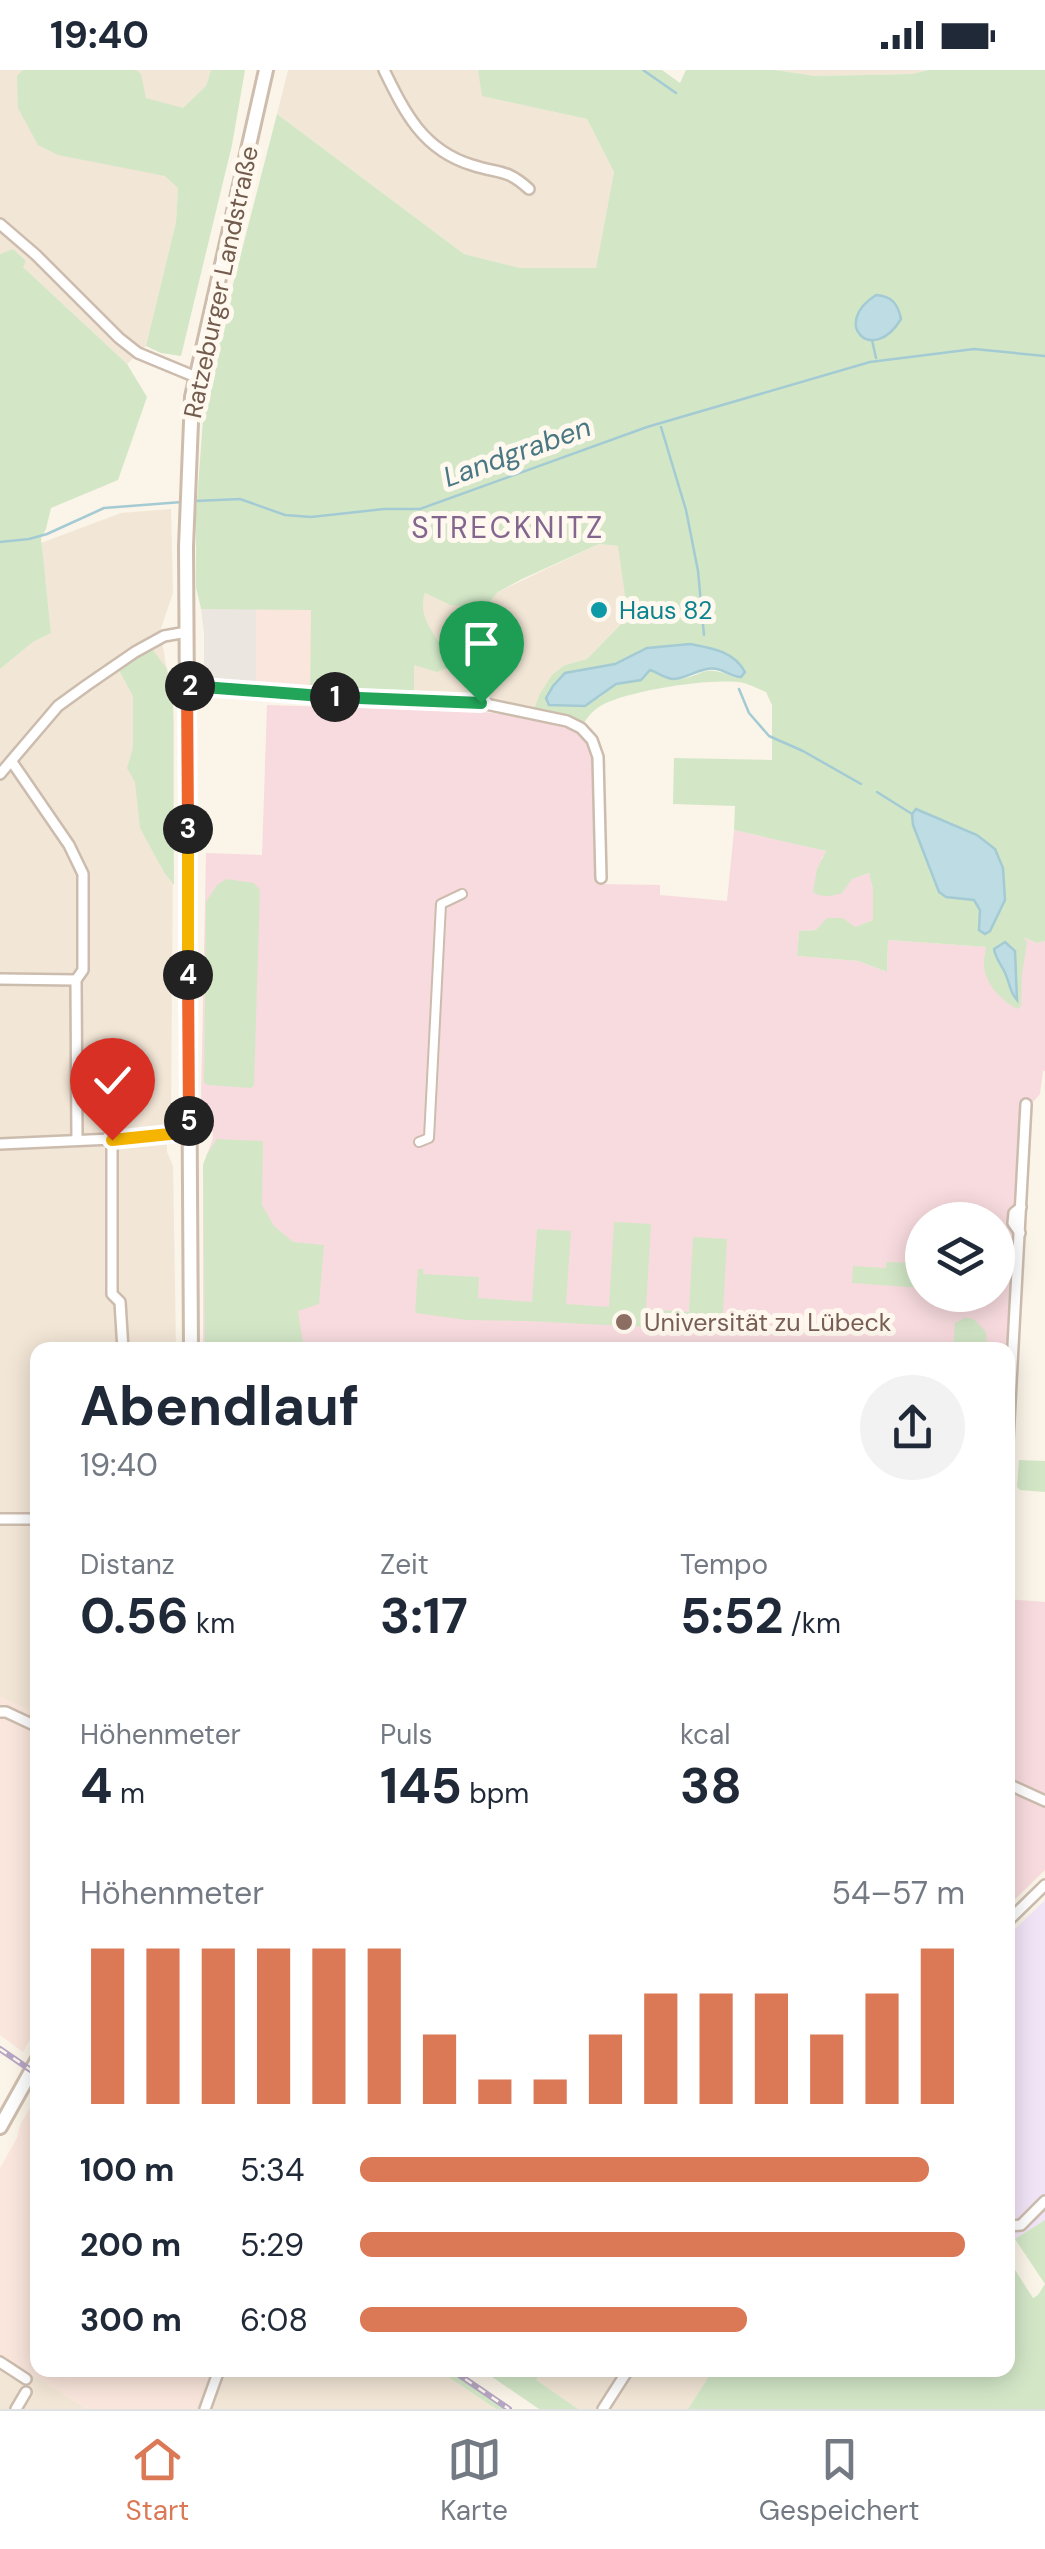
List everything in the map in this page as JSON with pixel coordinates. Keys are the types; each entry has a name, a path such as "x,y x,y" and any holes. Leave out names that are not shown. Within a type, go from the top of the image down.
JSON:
{"main road":[{"name":"Ratzeburger Landstraße","path":"191,1342 186,495 191,409 266,70"},
{"path":"0,2127 30,2073"}],"street":[{"path":"384,70 404,111 432,144 470,165 513,175 529,188"},
{"path":"0,224 138,353 196,377"},
{"path":"0,774 58,706 150,644 164,636 187,632"},
{"path":"187,686 269,694 481,703 567,720 592,740 598,757 602,878"},
{"path":"12,762 69,845 84,874 83,970 76,980 77,1140"},
{"path":"418,1142 429,1138 441,904 462,894"},
{"path":"0,979 76,980"},
{"path":"1014,1342 1026,1104"},
{"path":"0,1144 112,1140 189,1132"},
{"path":"112,1140 112,1294 120,1302 123,1342"},
{"path":"0,1519 30,1519"},
{"path":"0,1712 30,1723"},
{"path":"1015,1787 1045,1801"},
{"path":"1015,1914 1045,1885"},
{"path":"1015,2226 1022,2225 1045,2202"},
{"path":"0,2362 26,2379"},
{"path":"205,2409 216,2377"},
{"path":"603,2409 624,2377"},
{"path":"16,2409 26,2392"}],"shaded area":[{"path":"0,70 211,70 206,86 183,108 176,222 146,346 127,364 22,266 26,261 13,249 0,254"},
{"path":"288,70 478,70 483,96 587,119 614,172 596,269 520,268 464,254 277,114"},
{"path":"776,70 927,70 912,74 815,76"},
{"path":"171,509 173,593 160,631 174,723 171,1111 166,1123 167,1152 173,1166 176,1342 30,1342 30,1711 0,1697 0,669 33,642 51,633 41,543 121,513"},
{"path":"599,544 619,546 628,617 587,659 565,665 539,695 533,712 414,700 413,625 425,593 450,605 483,608 498,592"},
{"path":"256,608 312,610 310,695 256,692"},
{"path":"256,608 256,692 204,688 201,609"},
{"name":"Universität zu Lübeck","path":"267,705 484,712 556,720 592,740 598,757 602,884 660,885 660,895 727,901 734,830 827,852 821,859 852,879 869,873 873,920 855,927 799,931 797,956 858,961 887,972 888,940 987,947 1021,936 1037,943 1045,941 1045,1071 1040,1094 1033,1102 1015,1412 1015,1342 203,1342 203,1166 213,1138 201,1100 206,853 262,855"},
{"path":"1015,1600 1045,1602 1045,1870 1015,1899"},
{"path":"0,1697 30,1711 30,2039 23,2052 0,2035"},
{"path":"1045,1900 1045,2220 1015,2239 1015,1929"},
{"path":"30,2108 30,2374 0,2355 0,2168"},
{"path":"0,2355 87,2409 0,2409"},
{"path":"35,2377 207,2377 195,2409 87,2409"},
{"path":"207,2377 448,2377 496,2409 195,2409"},
{"path":"709,2377 688,2409 578,2409 535,2380"}],"green space":[{"path":"23,70 136,70 141,74 146,98 183,108 206,86 211,70 245,70 232,145 181,356 146,346 176,222 178,188 165,176 58,155 38,145 18,108 17,76"},
{"path":"478,70 662,70 680,83 686,70 776,70 815,76 912,74 928,70 1045,70 1045,941 1037,943 1023,937 1027,942 1018,1009 1000,997 987,978 986,947 888,940 887,972 858,961 797,956 799,931 816,930 827,918 843,918 855,927 873,920 869,873 852,879 842,893 816,894 813,892 817,869 826,851 734,830 735,806 673,804 674,758 772,760 772,705 766,692 730,682 653,690 604,704 582,726 533,712 552,675 565,665 587,659 628,617 618,546 599,544 522,579 498,592 483,609 450,605 425,593 424,614 447,668 437,672 414,665 414,700 310,695 311,610 201,609 196,587 196,514 205,393 277,114 464,254 520,268 596,268 614,172 587,119 482,96","holes":["690,644 736,660 742,665 736,678 708,671 673,679 650,670 641,680 616,684 599,698 565,673 615,664 646,648","916,809 977,835 985,933 981,910 974,900 946,897 939,887 925,855"]},
{"path":"13,249 26,261 23,267 127,364 147,397 118,480 51,508 41,538 51,633 33,642 0,669 0,254"},
{"path":"152,649 167,669 173,704 174,885 140,828 135,782 127,768 133,748 133,696 119,670"},
{"path":"226,879 254,883 260,890 251,1088 204,1082 206,902"},
{"path":"217,1139 263,1141 262,1205 274,1226 293,1242 324,1245 319,1304 298,1311 303,1342 205,1342 203,1165"},
{"path":"614,1222 651,1224 646,1309 689,1312 693,1237 727,1239 723,1314 770,1318 769,1333 467,1320 415,1313 418,1269 423,1269 423,1274 479,1277 478,1298 532,1302 537,1229 571,1231 566,1304 609,1307"},
{"path":"886,1262 905,1263 905,1287 852,1283 853,1266 886,1268"},
{"path":"966,1317 975,1320 986,1332 987,1342 954,1342 955,1323"},
{"path":"1019,1460 1045,1461 1045,1492 1017,1487"},
{"path":"1045,2220 1045,2284 1015,2239"},
{"path":"1015,2270 1033,2298 1045,2284 1045,2409 688,2409 709,2377 1015,2377"},
{"path":"448,2377 459,2377 506,2409 496,2409"},
{"path":"492,2377 538,2377 536,2380 578,2409 539,2409"}],"water":[{"path":"876,295 893,302 901,319 890,333 869,340 856,328 857,318 863,306"},
{"path":"690,644 728,655 745,672 738,677 712,669 674,679 650,670 641,680 616,684 585,706 549,705 546,698 565,673 615,664 647,648"},
{"path":"916,809 977,835 995,849 1003,868 1005,900 985,934 979,930 980,910 974,900 946,897 939,892 913,825 912,814"},
{"path":"1005,942 1015,951 1017,1000 994,949"}],"waterway":[{"path":"643,70 676,93"},
{"path":"872,340 876,358"},
{"name":"Landgraben","path":"195,501 240,499 285,515 311,517 420,509 647,427 870,362 974,349 1045,356"},
{"path":"661,427 686,510 698,571 704,635"},
{"name":"Landgraben","path":"0,542 47,534 104,508 182,502"},
{"path":"739,689 749,713 769,736 861,784"},
{"path":"877,792 912,814"}],"railway":[{"path":"0,2049 30,2070"},
{"path":"462,2377 509,2409"}],"place":[{"name":"Haus 82","path":"599,610"},
{"name":"Universität zu Lübeck","path":"624,1322"}],"district":[{"name":"STRECKNITZ","path":"508,527"}],"route":[{"path":"112,1140 189,1132 187,686 269,694 481,703"}]}
